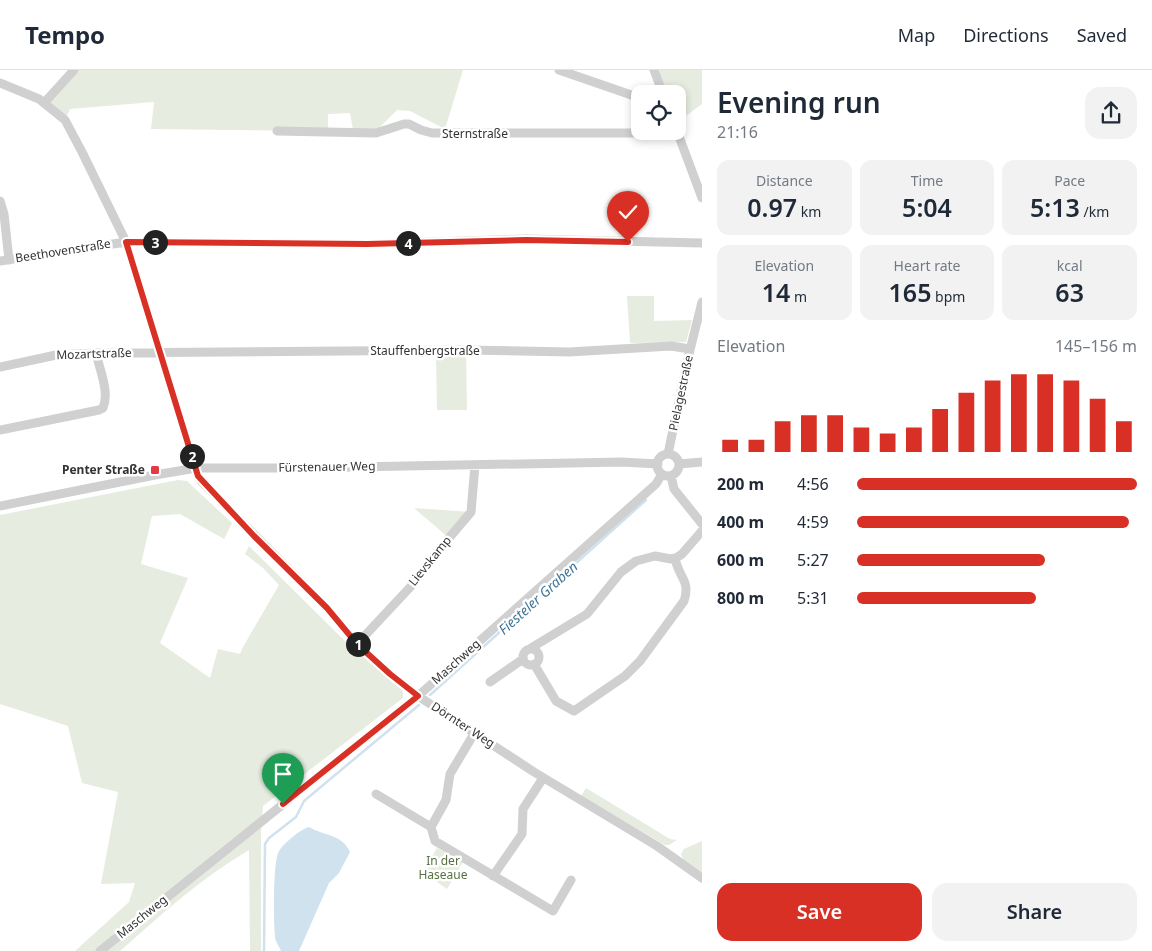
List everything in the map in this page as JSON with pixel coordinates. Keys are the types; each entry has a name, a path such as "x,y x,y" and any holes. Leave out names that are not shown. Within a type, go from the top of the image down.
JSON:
{"street":[{"path":"44,103 74,70"},
{"path":"559,70 631,95"},
{"path":"654,70 660,85"},
{"path":"0,83 39,99 65,120 82,152 126,242 196,468"},
{"name":"Sternstraße","path":"277,131 376,133 409,124 432,133 631,133"},
{"path":"680,140 702,198"},
{"path":"0,201 4,214 5,261"},
{"name":"Beethovenstraße","path":"5,261 126,242 367,244 526,240 702,243"},
{"name":"Pielagestraße","path":"668,454 702,302"},
{"name":"Stauffenbergstraße","path":"159,353 466,350 569,352 671,346 690,349"},
{"path":"0,430 103,408 105,391 96,353"},
{"name":"Mozartstraße","path":"0,367 56,355 159,353"},
{"path":"666,475 676,472 679,464 676,458 668,454 662,456 658,468 666,475 702,524"},
{"name":"Fürstenauer Weg","path":"0,506 196,468 475,466 622,462 658,464"},
{"path":"679,464 702,462"},
{"name":"Lievskamp","path":"357,644 415,582 471,512 475,466"},
{"name":"Dörnter Weg","path":"196,468 201,481 327,608 357,644 390,674 418,696 543,778 657,846 702,878"},
{"name":"Maschweg","path":"100,951 418,696 666,475"},
{"path":"490,682 523,659 525,651 587,614 621,572 636,561 655,556 675,558 682,554 702,530"},
{"path":"534,664 556,701 574,711 626,676 640,661 684,601 687,592 686,583 676,567 675,558"},
{"path":"531,648 536,650 539,655 538,661 534,664"},
{"path":"523,659 529,664 534,664"},
{"path":"431,827 446,800 450,774 475,732"},
{"path":"493,876 522,834 524,810 543,778"},
{"path":"376,794 431,827 435,841 552,911 571,880"}],"green space":[{"path":"74,70 463,70 445,129 410,111 397,110 378,129 353,130 350,113 328,114 328,131 151,129 154,102 70,109 65,120 44,103"},
{"path":"659,70 702,70 702,104 686,116 686,85 664,85"},
{"path":"627,296 654,296 654,321 692,320 686,342 630,343"},
{"path":"466,350 467,410 437,410 436,351"},
{"path":"178,480 187,481 232,523 224,539 180,514 152,516 141,564 188,578 160,643 210,678 218,649 240,654 279,585 263,568 245,554 249,546 348,644 403,691 403,698 263,806 261,833 261,951 250,951 249,850 198,885 120,951 75,951 129,902 135,883 101,884 118,792 82,783 68,726 0,704 0,515"},
{"path":"414,508 471,512 449,538"},
{"path":"586,788 670,839 677,840 669,845 665,845 581,796"},
{"path":"702,841 702,873 683,859 681,854 684,849"},
{"name":"In der Haseaue","path":"437,848 463,862 447,889 423,872"}],"water":[{"path":"309,827 342,842 350,852 339,873 329,883 299,951 281,951 276,941 274,923 277,857 281,848 289,840"}],"waterway":[{"name":"Fiesteler Graben","path":"430,695 646,500"},
{"name":"Fiesteler Graben","path":"264,951 265,844 269,838 296,817 304,801 419,705"}],"place":[{"name":"Penter Straße","path":"155,470"}],"route":[{"path":"283,804 418,696 357,644 327,608 201,481 159,353 126,242 367,244 526,240 628,242"}]}
